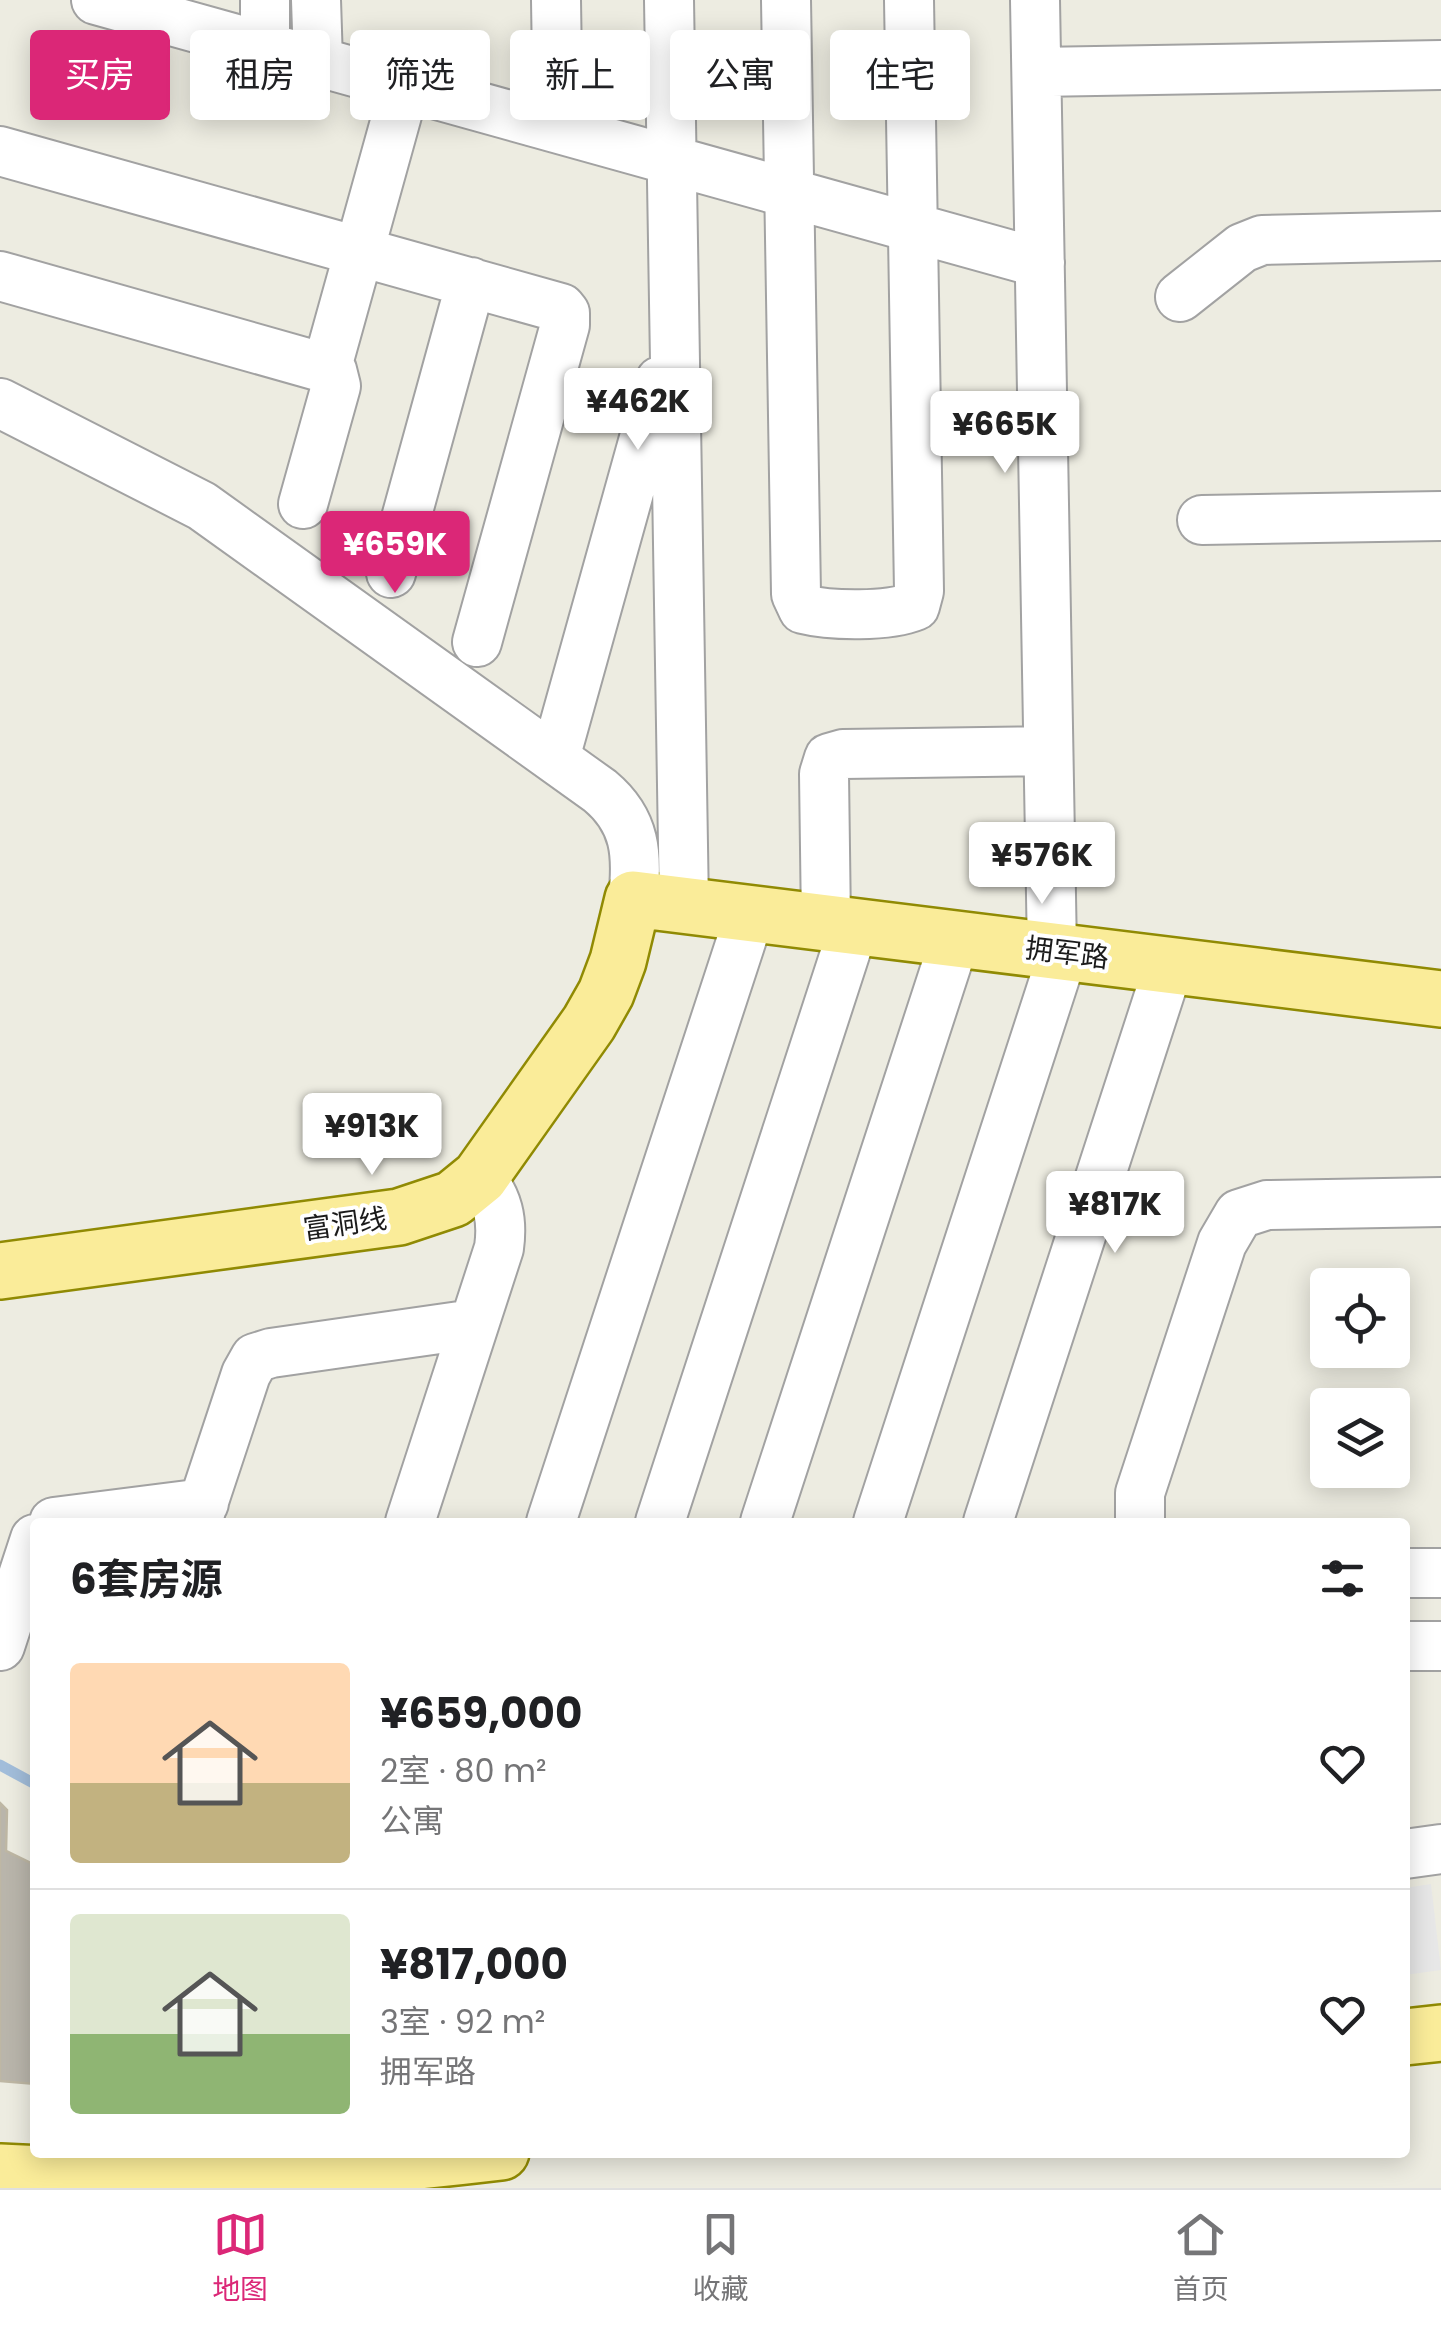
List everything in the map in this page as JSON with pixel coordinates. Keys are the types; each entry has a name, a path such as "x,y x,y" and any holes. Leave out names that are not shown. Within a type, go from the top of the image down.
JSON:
{"main road":[{"name":"拥军路","path":"659,902 1441,1000"},
{"name":"富洞线","path":"0,1272 399,1217 453,1199 480,1177 590,1023 618,961 659,902"},
{"path":"1410,2036 1441,2033"},
{"path":"0,2172 136,2176 269,2173 435,2158"}],"street":[{"path":"96,0 204,30"},
{"path":"264,0 265,30"},
{"path":"316,0 317,30"},
{"path":"556,0 558,128"},
{"path":"659,902 674,329 669,0"},
{"path":"786,0 796,594 803,609 819,613 900,612 915,606 919,592 909,0"},
{"path":"879,1518 1057,952 1048,751 1035,0"},
{"path":"1037,72 1441,65"},
{"path":"490,109 1040,263"},
{"path":"327,368 396,120"},
{"path":"0,151 556,306 565,313 477,642"},
{"path":"1180,297 1242,248 1262,240 1441,236"},
{"path":"0,276 335,373 336,386 303,504"},
{"path":"391,574 471,282"},
{"path":"555,758 674,329"},
{"path":"0,403 202,506 555,758 618,806 630,828 634,852 659,902"},
{"path":"1202,520 1441,516"},
{"path":"661,1518 840,925 824,774 829,758 843,754 1048,751"},
{"path":"551,1518 750,914"},
{"path":"766,1518 955,939"},
{"path":"989,1518 1169,966"},
{"path":"411,1518 499,1248 499,1209 492,1191 480,1177"},
{"path":"1140,1518 1140,1493 1222,1242 1239,1214 1252,1207 1267,1206 1441,1202"},
{"path":"119,1518 200,1513 246,1374 255,1358 271,1352 474,1324"},
{"path":"0,1646 30,1555"},
{"path":"1410,1573 1441,1572"},
{"path":"1410,1646 1441,1646"},
{"path":"1410,1853 1441,1849"}],"shaded area":[{"path":"1431,1884 1441,1970 1410,1974 1410,1887"}],"building":[{"path":"0,1803 7,1810 6,1851 30,1863 30,2084 0,2081"}],"waterway":[{"path":"0,1765 30,1781"}]}
